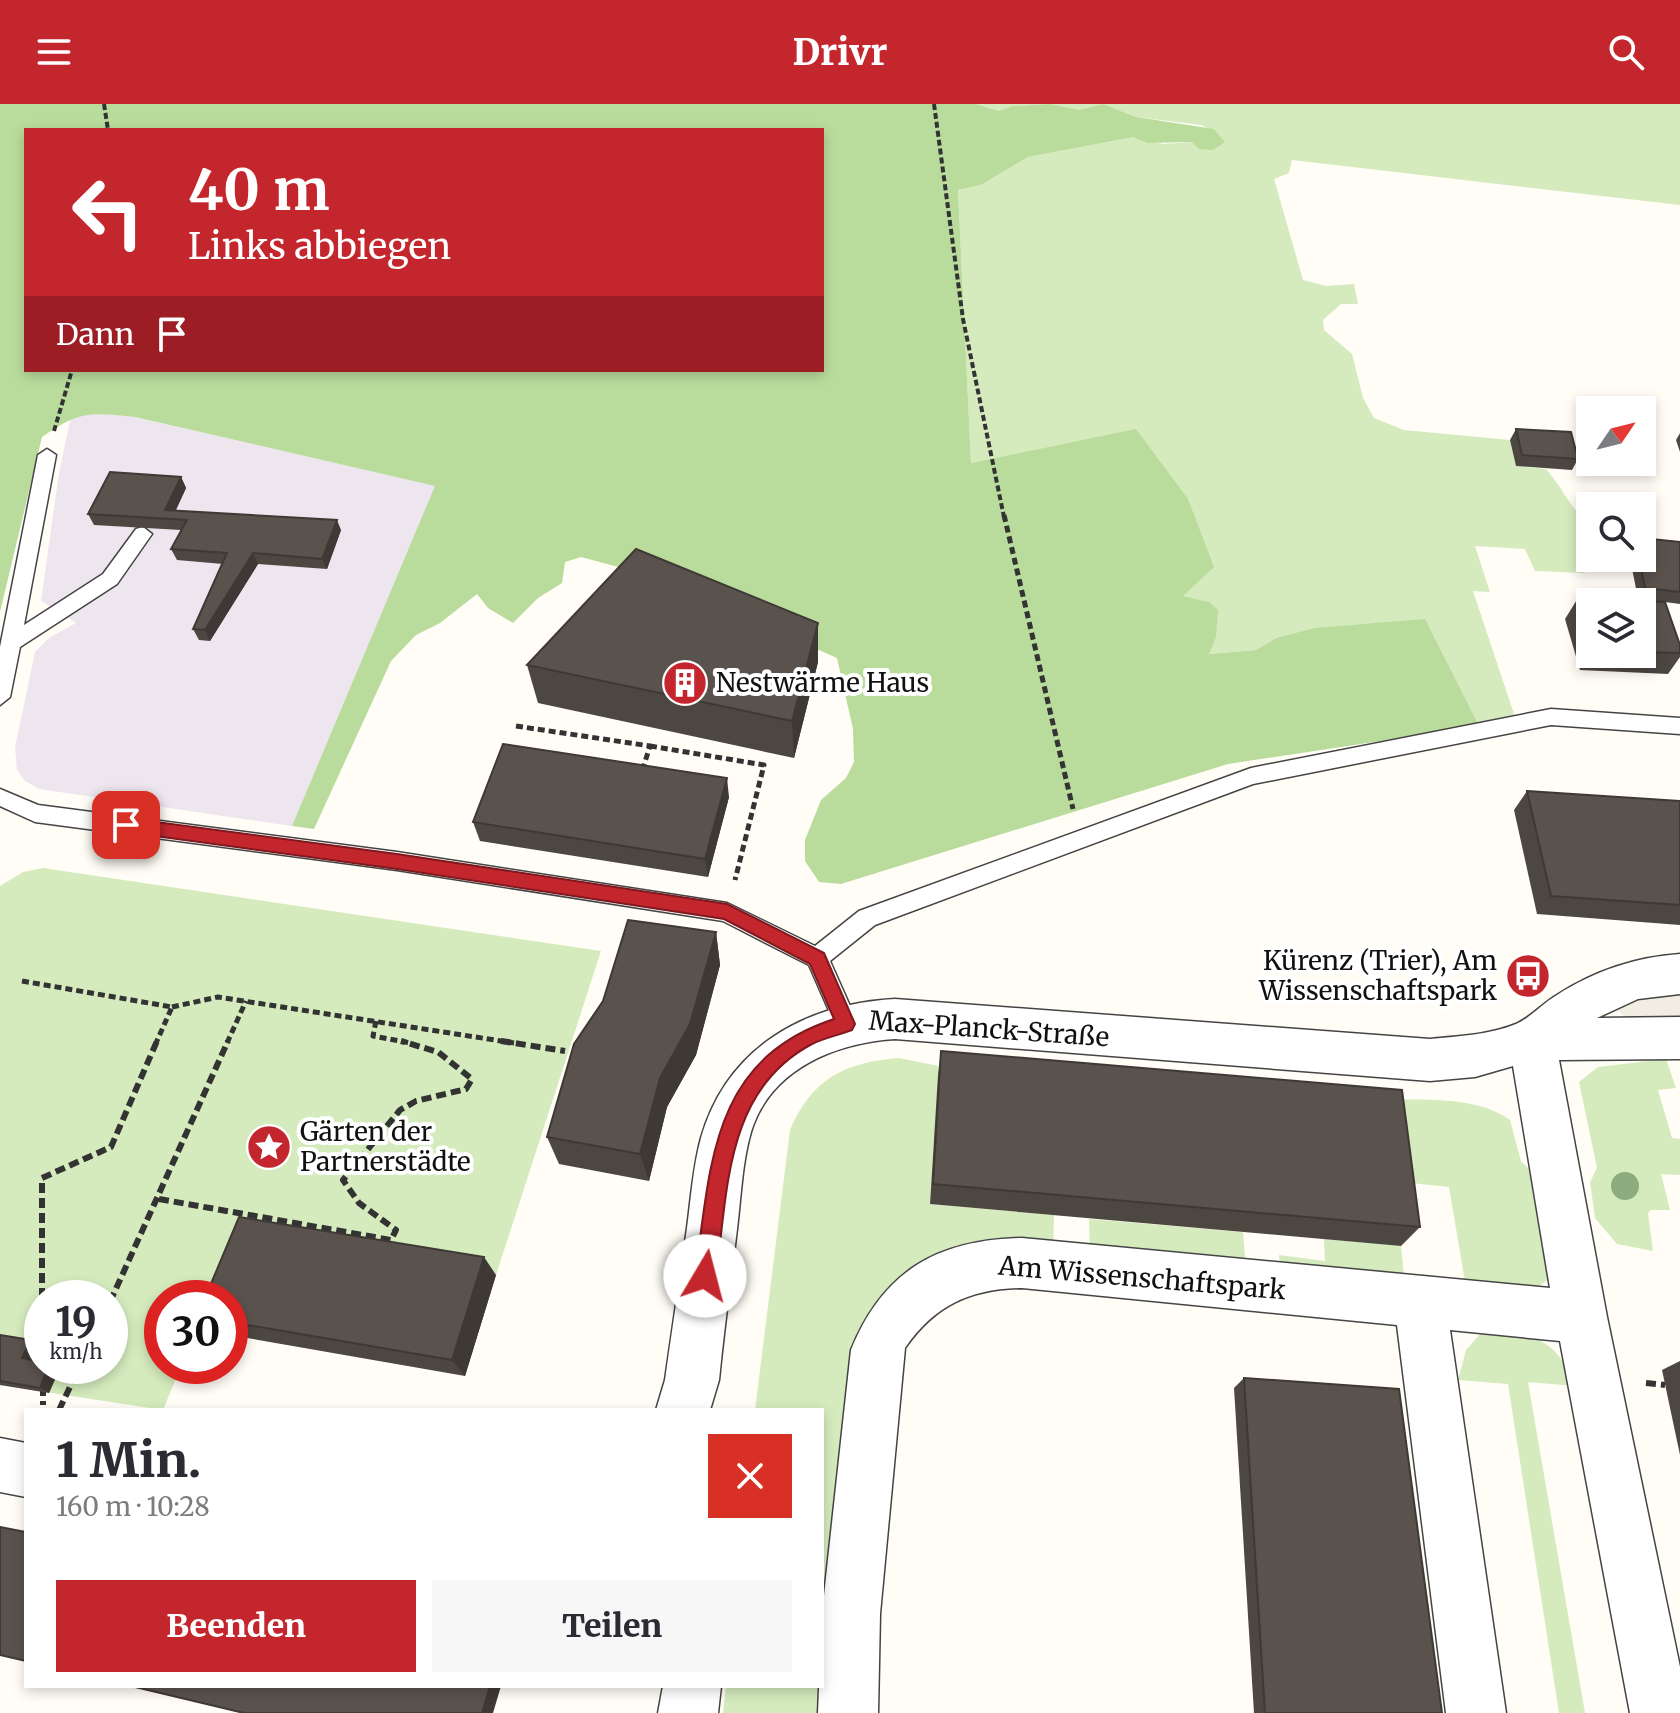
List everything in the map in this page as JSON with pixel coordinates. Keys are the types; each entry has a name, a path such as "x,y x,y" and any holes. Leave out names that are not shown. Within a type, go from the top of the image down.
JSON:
{"street":[{"name":"Max-Planck-Straße","path":"1532,1040 1568,1009 1604,990 1623,982 1680,974"},
{"name":"Max-Planck-Straße","path":"684,1408 692,1380 721,1167 730,1123 748,1091 772,1062 808,1036 866,1019 895,1019 1430,1060 1475,1056 1532,1040 1680,1038"},
{"path":"1532,1040 1581,1317 1660,1713"},
{"name":"Am Wissenschaftspark","path":"848,1713 836,1613 877,1350 896,1314 947,1277 998,1262 1022,1263 1420,1304 1581,1317"},
{"path":"1420,1304 1476,1713"},
{"path":"0,1465 24,1470"},
{"path":"688,1713 692,1688"}],"lane":[{"path":"0,697 47,455"},
{"path":"12,642 110,579 143,534"},
{"path":"817,958 867,918 1251,776 1551,717 1680,726"},
{"path":"0,797 35,813 402,852 727,912 817,958 846,1024"}],"path":[{"path":"104,104 108,128"},
{"path":"934,104 943,194 988,445 1057,730 1078,839"},
{"path":"47,455 71,372"},
{"path":"516,726 764,765 727,912"},
{"path":"643,771 650,746"},
{"path":"22,981 172,1007 218,997 565,1051"},
{"path":"120,1280 246,1001"},
{"path":"42,1280 42,1178 111,1147 172,1007"},
{"path":"159,1199 391,1240 396,1230 367,1213 349,1194 343,1180 400,1110 416,1101 466,1089 472,1079 454,1059 430,1046 373,1036 376,1021"},
{"path":"43,1384 43,1405"},
{"path":"60,1408 71,1384"}],"shaded area":[{"path":"89,412 135,417 436,486 292,826 39,789 25,781 17,770 15,747 35,652 49,638 76,623 41,601 59,473 71,416"},
{"path":"1680,990 1680,1025 1627,1019 1614,1007 1618,1001"}],"green space":[{"path":"0,104 976,104 999,111 1012,106 1050,104 1079,110 1103,104 1136,117 1214,129 1225,142 1213,150 1199,149 1192,142 1147,143 1134,137 1028,157 981,185 958,190 971,463 1136,429 1188,499 1214,567 1183,596 1209,602 1218,610 1216,637 1209,654 1256,650 1276,638 1315,628 1425,619 1479,726 1228,764 841,884 819,882 805,861 805,840 821,800 846,778 854,762 853,729 837,658 648,575 581,557 565,562 562,583 538,598 513,623 488,608 477,594 440,623 416,635 391,661 314,829 292,826 435,486 135,417 86,415 66,422 42,437 0,612"},
{"path":"976,104 1050,104 1012,106 999,111"},
{"path":"1050,104 1103,104 1079,111"},
{"path":"1103,104 1680,104 1680,205 1292,160 1289,173 1274,179 1303,280 1327,286 1354,284 1358,304 1341,304 1323,320 1324,330 1352,354 1363,398 1374,418 1404,430 1510,440 1516,466 1546,469 1576,510 1576,572 1584,573 1535,571 1525,549 1475,546 1490,592 1473,591 1516,720 1479,726 1276,638 1256,650 1208,654 1209,602 1182,596 1136,430 971,463 958,190 981,185 1028,157 1134,137 1163,144 1193,142 1220,135 1201,125 1136,117"},
{"name":"Gärten der Partnerstädte","path":"43,868 601,951 496,1275 237,1233 217,1280 144,1280 144,1384 174,1384 164,1408 0,1385 0,886 23,872"},
{"path":"899,1058 939,1066 930,1204 1054,1215 1053,1252 918,1274 834,1571 824,1579 824,1408 755,1408 790,1130 798,1113 819,1086 846,1069"},
{"path":"1666,1059 1676,1088 1658,1090 1672,1138 1680,1139 1680,1175 1661,1174 1670,1210 1651,1210 1648,1213 1653,1251 1617,1244 1595,1218 1590,1182 1597,1168 1579,1082 1598,1067"},
{"path":"1356,1100 1457,1102 1495,1111 1510,1120 1521,1161 1537,1177 1549,1279 1534,1289 1466,1288 1449,1187 1392,1181"},
{"path":"1089,1219 1243,1232 1246,1270 1090,1255"},
{"path":"1324,1239 1401,1246 1405,1286 1280,1273 1279,1255 1325,1261"},
{"path":"1483,1331 1516,1334 1540,1341 1559,1356 1575,1386 1528,1382 1585,1713 1559,1713 1508,1384 1458,1380 1466,1350"},
{"path":"726,1688 822,1688 827,1713 723,1713"}],"building":[{"path":"1516,429 1571,432 1576,459 1522,455"},
{"path":"110,472 181,477 165,510 337,520 322,559 253,553 205,630 193,629 227,553 171,549 187,520 88,514"},
{"path":"1656,539 1680,542 1680,592 1645,588 1642,572 1656,572"},
{"name":"Nestwärme Haus","path":"636,549 818,623 792,721 527,665"},
{"path":"1656,602 1665,602 1680,653 1656,652"},
{"path":"503,744 727,778 705,859 473,822"},
{"path":"1527,791 1680,801 1680,905 1551,896"},
{"path":"628,920 716,932 690,1024 660,1078 640,1154 547,1137 574,1044 603,1001"},
{"path":"941,1051 1402,1090 1420,1227 933,1184"},
{"path":"239,1217 484,1257 452,1360 248,1325 248,1280 213,1280"},
{"path":"0,1335 24,1339 24,1384 42,1384 40,1388 0,1381"},
{"path":"1244,1378 1399,1389 1442,1713 1265,1713"},
{"path":"0,1527 24,1532 24,1661 0,1655"},
{"path":"139,1688 489,1688 482,1713 244,1713"}],"place":[{"name":"Nestwärme Haus","path":"685,683"},
{"name":"Kürenz (Trier), Am Wissenschaftspark","path":"1528,976"},
{"name":"Gärten der Partnerstädte","path":"269,1147"}],"route":[{"path":"126,825 397,861 727,912 817,958 846,1024 808,1036 786,1050 756,1079 740,1102 730,1123 721,1167 705,1276"}]}
